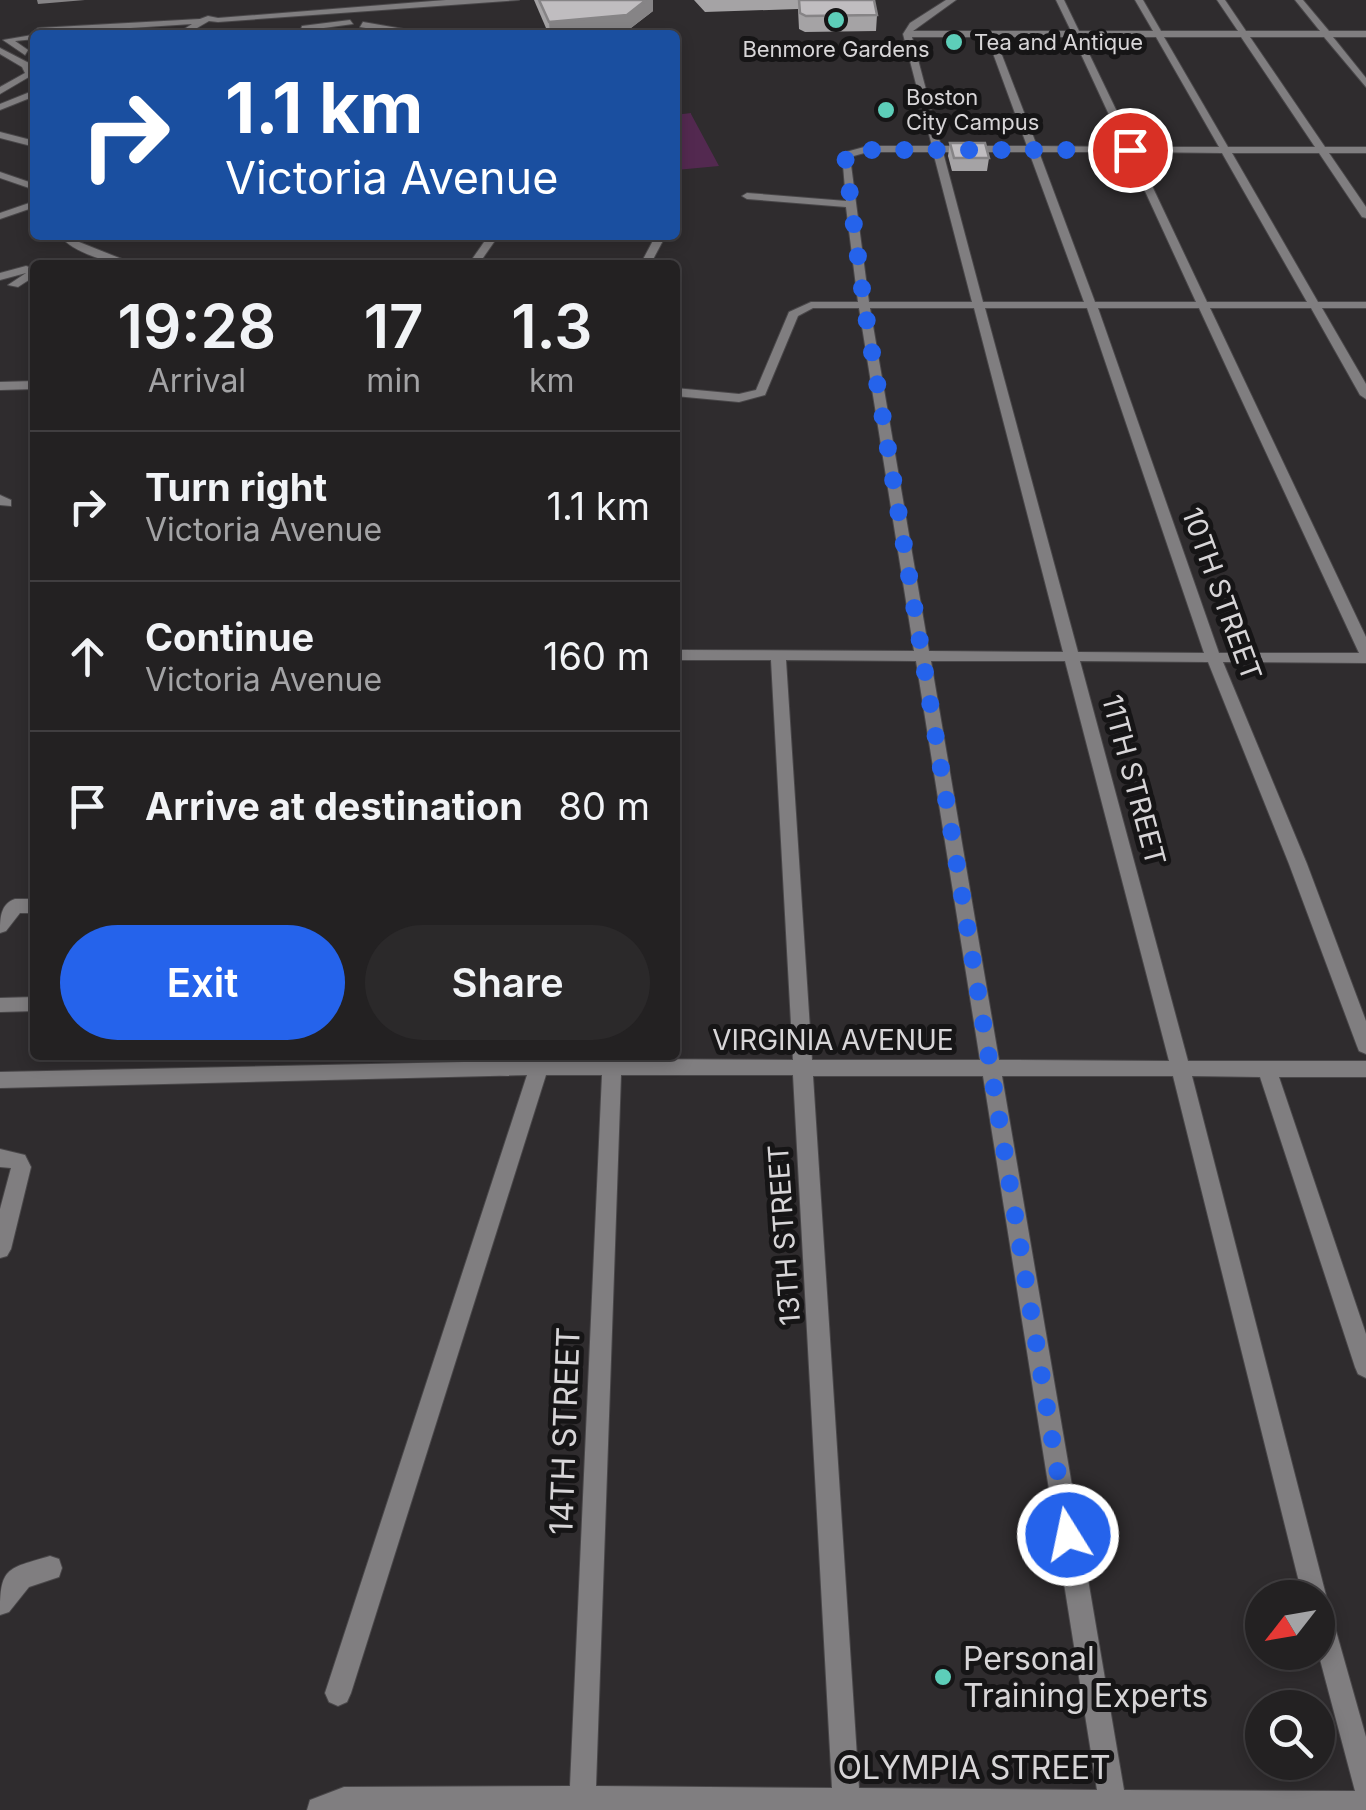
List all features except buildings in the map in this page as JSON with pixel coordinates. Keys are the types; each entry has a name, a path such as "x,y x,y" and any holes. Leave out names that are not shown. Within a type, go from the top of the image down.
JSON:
{"street":[{"path":"206,0 208,20"},
{"path":"303,30 372,18 379,9 478,0"},
{"path":"85,30 515,0"},
{"path":"907,34 914,24 952,0"},
{"path":"680,658 1214,657 1364,652 1314,536 1060,0"},
{"path":"1140,0 1366,394"},
{"path":"1221,0 1366,215"},
{"path":"1300,0 1366,84"},
{"path":"190,30 208,20"},
{"path":"363,25 392,30"},
{"path":"116,30 149,30"},
{"path":"907,34 1366,34"},
{"name":"11TH STREET","path":"907,34 1180,1068 1310,1580"},
{"name":"10TH STREET","path":"990,34 1040,153 1214,657 1366,1046"},
{"path":"30,36 6,42 30,54"},
{"path":"0,50 26,64 30,71"},
{"path":"0,91 30,75"},
{"path":"0,107 30,95"},
{"path":"0,134 30,145"},
{"path":"1113,1807 864,304 845,158 847,153 862,150 1366,150"},
{"path":"0,174 30,185"},
{"path":"18,181 30,176"},
{"path":"748,196 850,204"},
{"path":"0,216 30,206"},
{"path":"68,240 119,260"},
{"path":"0,278 20,270 30,271"},
{"path":"14,285 30,275"},
{"path":"0,278 30,290"},
{"path":"680,392 750,396 767,386 793,314 802,307 1366,305"},
{"path":"0,386 30,385"},
{"name":"13TH STREET","path":"778,657 847,1806"},
{"path":"0,926 15,906 30,906"},
{"path":"0,1005 30,1004"},
{"name":"VIRGINIA AVENUE","path":"0,1080 365,1063 539,1068 612,1061 801,1068 1366,1070"},
{"name":"14TH STREET","path":"582,1806 612,1061"},
{"path":"338,1693 539,1068"},
{"path":"1267,1070 1366,1367"},
{"path":"0,1158 18,1160 21,1167 0,1248"},
{"path":"0,1603 21,1577 50,1568"},
{"path":"1335,1670 1366,1786"},
{"name":"OLYMPIA STREET","path":"320,1810 344,1800 382,1798 582,1806 1366,1804"}],"shaded area":[{"path":"691,113 719,166 680,170 680,114"}],"place":[{"name":"Benmore Gardens","path":"836,20"},
{"name":"Tea and Antique","path":"954,42"},
{"name":"Boston City Campus","path":"886,110"},
{"name":"Personal Training Experts","path":"943,1677"}],"route":[{"path":"1068,1535 864,304 845,155 862,150 1130,150"}]}
